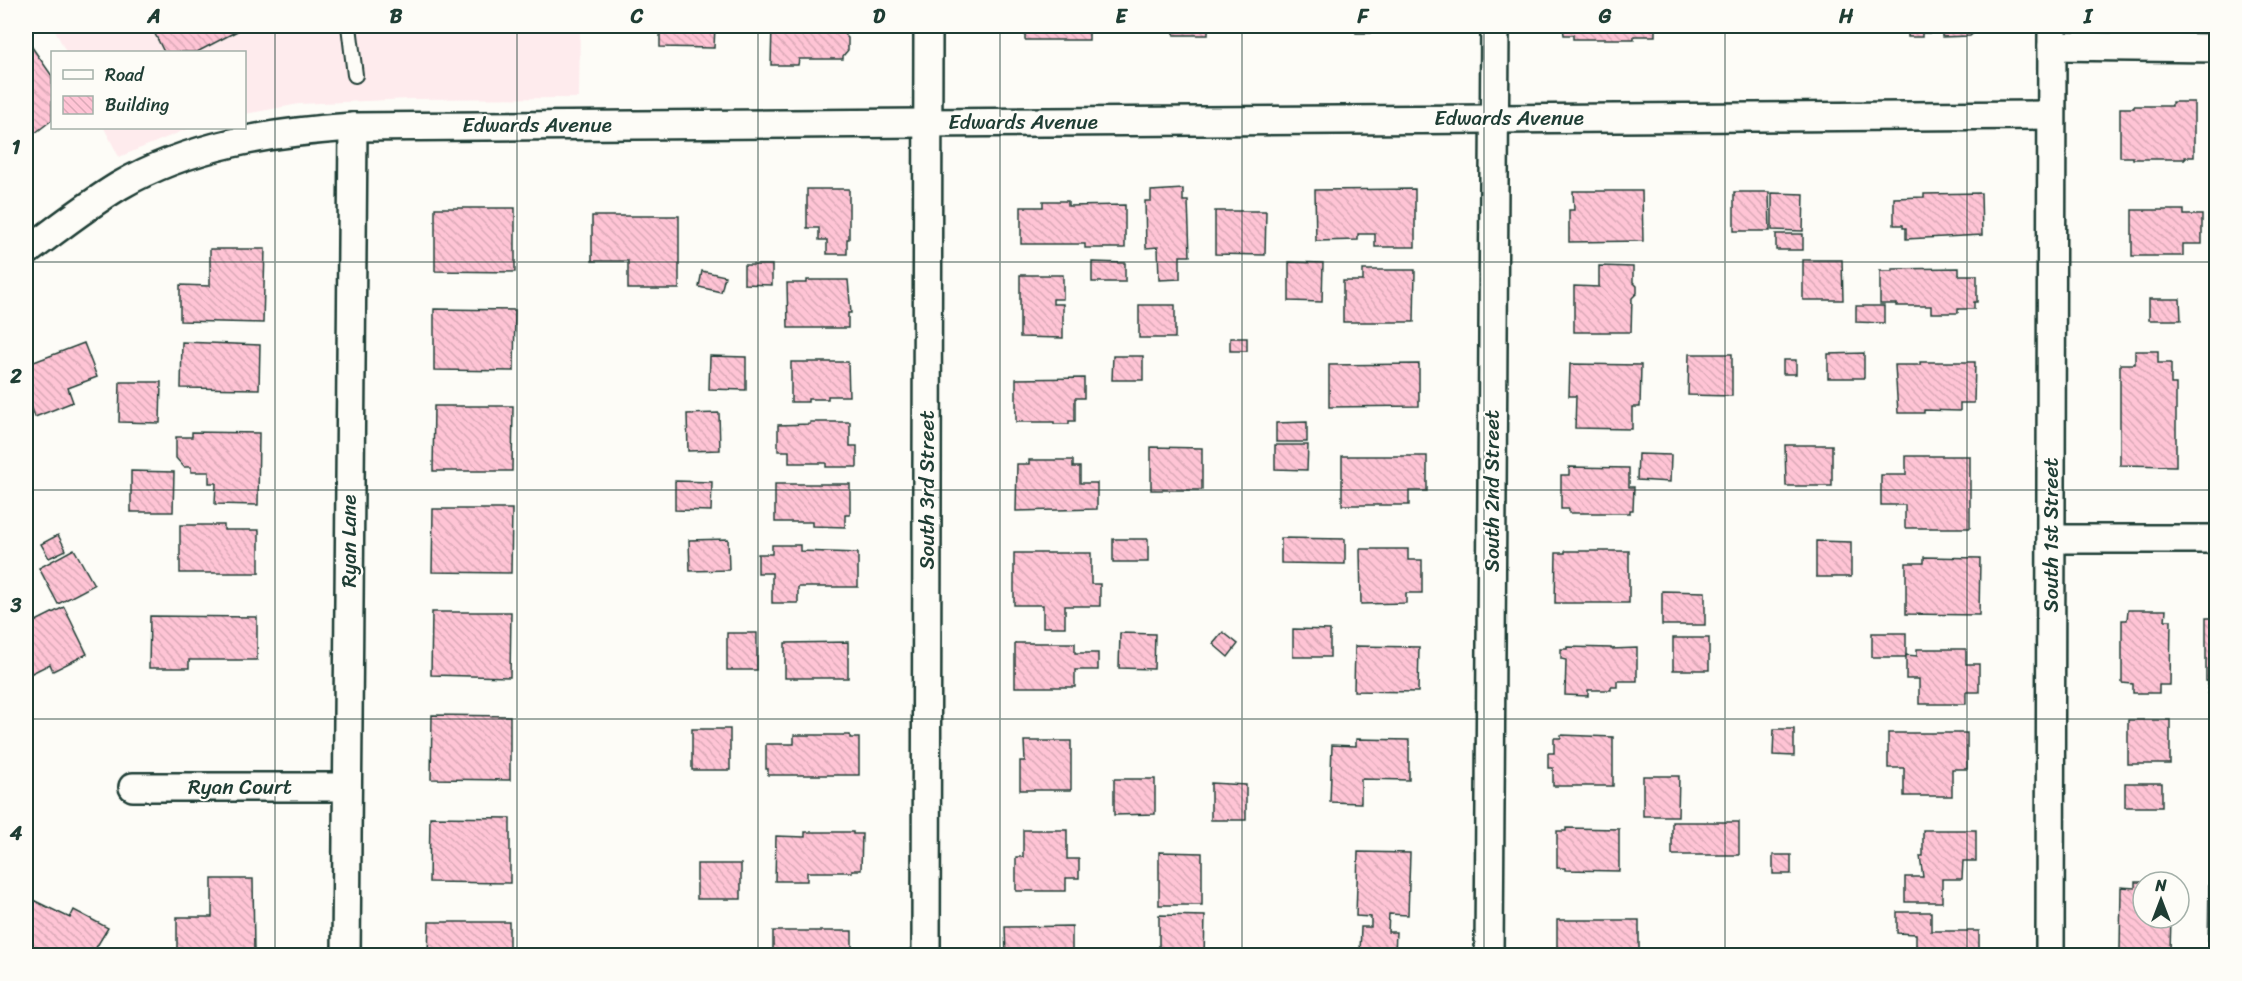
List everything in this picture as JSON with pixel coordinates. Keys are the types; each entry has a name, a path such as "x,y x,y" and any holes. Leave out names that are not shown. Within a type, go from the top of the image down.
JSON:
{"street":[{"name":"South 3rd Street","path":"926,956 928,26"},
{"name":"South 2nd Street","path":"1489,956 1495,26"},
{"path":"2052,36 2217,48"},
{"name":"South 1st Street","path":"2050,956 2052,36"},
{"name":"Edwards Avenue","path":"26,252 91,204 149,171 243,140 291,132 352,127 2051,115"},
{"name":"Ryan Lane","path":"346,956 352,127"},
{"path":"2052,539 2217,539"},
{"name":"Ryan Court","path":"133,787 347,787"}],"lane":[{"path":"349,26 356,75"}],"shaded area":[{"path":"53,26 580,26 579,98 411,99 299,104 246,114 246,51 66,51"},
{"path":"105,129 188,129 119,157"}],"building":[{"path":"151,26 247,26 199,51 164,51"},
{"path":"660,26 715,26 714,48 660,47"},
{"path":"772,26 844,26 844,34 848,38 848,50 843,59 799,59 798,65 771,65"},
{"path":"1025,26 1089,26 1089,40 1025,40"},
{"path":"1174,26 1208,26 1208,35 1174,35"},
{"path":"1356,26 1371,26 1371,33 1356,33"},
{"path":"1563,26 1655,26 1655,36 1634,36 1634,39 1573,39 1573,35 1564,35"},
{"path":"1887,26 1981,27 1970,36 1942,37 1942,33 1922,33 1922,37 1908,37 1908,28 1887,28"},
{"path":"27,40 51,75 51,121 26,140"},
{"path":"2172,102 2194,102 2194,157 2133,159 2133,157 2120,157 2120,108 2172,106"},
{"path":"807,189 849,189 847,254 827,254 827,240 819,240 819,228 807,228"},
{"path":"1183,189 1183,201 1188,201 1190,256 1180,256 1180,279 1159,280 1158,247 1146,248 1145,201 1151,201 1151,191"},
{"path":"1415,189 1415,247 1375,247 1375,234 1358,234 1358,240 1316,241 1315,190"},
{"path":"1573,191 1642,191 1643,241 1569,242 1569,210 1574,210"},
{"path":"1734,192 1769,192 1770,231 1734,231"},
{"path":"1772,193 1804,194 1803,231 1772,230"},
{"path":"1981,193 1982,235 1906,239 1906,228 1903,228 1903,225 1894,225 1894,198 1924,197 1924,194"},
{"path":"1043,201 1068,201 1068,206 1125,205 1125,248 1085,248 1085,244 1021,244 1021,207 1043,207"},
{"path":"435,208 515,208 515,272 435,271"},
{"path":"2132,210 2184,210 2184,215 2202,215 2202,244 2183,244 2183,256 2132,256"},
{"path":"1215,211 1266,211 1265,255 1215,254"},
{"path":"592,216 679,216 679,289 628,289 628,261 592,261"},
{"path":"1776,234 1803,234 1803,250 1776,250"},
{"path":"210,249 265,249 263,323 180,321 180,285 210,286"},
{"path":"1803,260 1842,260 1843,300 1803,300"},
{"path":"1092,262 1125,263 1125,282 1092,282"},
{"path":"1289,262 1323,263 1322,302 1289,301"},
{"path":"744,265 772,265 772,285 744,284"},
{"path":"1599,266 1633,267 1633,282 1637,286 1637,293 1632,298 1631,332 1574,332 1574,286 1599,287"},
{"path":"1959,268 1959,275 1977,275 1977,302 1974,302 1974,309 1958,309 1958,313 1931,313 1931,306 1880,304 1880,271"},
{"path":"1363,270 1415,270 1414,322 1343,322 1343,281 1363,281"},
{"path":"702,271 725,276 721,292 699,287"},
{"path":"1020,275 1063,275 1063,299 1053,299 1053,304 1063,304 1063,338 1020,337"},
{"path":"807,280 848,280 851,313 848,313 848,328 788,328 787,283 807,283"},
{"path":"2149,299 2180,299 2181,320 2149,320"},
{"path":"1139,305 1175,305 1175,338 1139,338"},
{"path":"1856,306 1884,306 1884,323 1856,322"},
{"path":"434,309 515,310 514,371 434,370"},
{"path":"1230,338 1247,338 1247,351 1230,351"},
{"path":"182,342 260,345 259,389 181,388"},
{"path":"84,343 97,377 68,388 73,402 35,417 26,391 26,365"},
{"path":"2135,351 2158,351 2158,363 2171,363 2171,384 2176,384 2176,466 2120,465 2120,364 2135,364"},
{"path":"1864,353 1864,378 1828,378 1828,354"},
{"path":"1689,354 1732,354 1732,396 1688,395"},
{"path":"710,356 746,357 746,390 709,389"},
{"path":"1113,356 1143,356 1143,380 1112,380"},
{"path":"1783,360 1796,360 1796,374 1783,374"},
{"path":"791,362 848,362 849,396 828,396 828,399 791,402"},
{"path":"1920,362 1975,362 1974,403 1960,403 1960,411 1924,410 1924,413 1898,413 1895,365 1920,365"},
{"path":"1419,364 1419,406 1329,407 1329,365"},
{"path":"1570,364 1641,365 1640,407 1632,407 1632,429 1575,428 1576,396 1569,396"},
{"path":"2213,377 2216,377 2216,467 2213,467 2213,430 2211,430"},
{"path":"1084,378 1084,398 1075,398 1075,421 1069,421 1069,424 1016,422 1016,379"},
{"path":"120,382 161,382 160,423 119,422"},
{"path":"434,406 513,406 512,471 433,471"},
{"path":"719,413 720,450 688,451 687,414"},
{"path":"810,422 850,422 850,446 857,446 857,467 826,467 826,463 789,463 789,451 778,451 778,425 810,424"},
{"path":"1307,422 1307,442 1276,442 1276,423"},
{"path":"192,432 259,433 258,505 215,504 216,483 209,483 209,472 191,472 191,467 184,467 176,458 176,437 192,437"},
{"path":"1275,445 1308,445 1307,470 1275,469"},
{"path":"1785,445 1832,445 1832,486 1786,486"},
{"path":"1151,447 1202,448 1202,490 1151,490"},
{"path":"1638,454 1671,455 1670,482 1637,480"},
{"path":"1342,456 1427,456 1427,491 1409,491 1409,505 1342,505"},
{"path":"1906,456 1970,456 1970,528 1905,528 1905,505 1881,505 1881,475 1906,475"},
{"path":"1029,460 1073,460 1073,467 1080,467 1080,483 1097,483 1097,509 1016,511 1017,464 1029,464"},
{"path":"1569,467 1629,468 1629,487 1634,487 1633,510 1630,510 1630,513 1569,513 1569,509 1561,509 1561,475 1569,475"},
{"path":"131,471 174,472 173,512 131,512"},
{"path":"675,481 712,482 711,511 675,510"},
{"path":"775,484 850,484 850,515 845,515 845,527 812,526 812,522 775,522"},
{"path":"433,509 512,509 511,573 432,572"},
{"path":"180,525 224,525 224,530 259,530 259,573 180,573"},
{"path":"58,535 66,550 49,558 41,544"},
{"path":"1281,538 1345,539 1345,564 1281,563"},
{"path":"728,539 729,570 690,571 689,540"},
{"path":"1113,539 1148,539 1148,562 1113,562"},
{"path":"1816,541 1851,542 1851,577 1816,577"},
{"path":"772,545 800,545 800,551 858,553 858,587 798,587 798,603 772,603 772,573 758,573 758,554 772,554"},
{"path":"74,549 94,585 58,604 39,568"},
{"path":"1360,549 1408,549 1408,560 1422,560 1422,593 1406,593 1406,603 1361,604"},
{"path":"1565,551 1629,551 1629,603 1555,603 1556,553 1565,553"},
{"path":"1014,553 1091,553 1091,584 1100,584 1100,606 1065,606 1065,627 1043,627 1043,605 1014,605"},
{"path":"1924,557 1980,558 1979,615 1906,614 1906,563 1924,563"},
{"path":"1662,591 1705,592 1705,625 1662,625"},
{"path":"64,607 87,654 53,671 50,664 26,676 26,626"},
{"path":"2128,610 2166,610 2165,620 2171,620 2170,685 2159,685 2159,693 2133,693 2133,684 2122,683 2122,620 2127,620"},
{"path":"432,612 511,612 510,677 431,675"},
{"path":"150,616 257,617 257,660 189,660 189,668 149,668"},
{"path":"2206,618 2216,618 2216,693 2208,693 2208,681 2206,681"},
{"path":"1293,629 1330,630 1330,657 1293,657"},
{"path":"1223,632 1238,644 1228,657 1213,644"},
{"path":"727,633 757,633 757,670 727,670"},
{"path":"1120,633 1155,634 1154,669 1119,668"},
{"path":"1872,633 1906,633 1906,657 1872,657"},
{"path":"1673,638 1709,638 1709,670 1673,670"},
{"path":"848,642 848,678 785,678 785,643"},
{"path":"1015,643 1075,643 1075,653 1098,653 1098,670 1075,670 1075,687 1015,687"},
{"path":"1355,646 1419,647 1418,692 1354,691"},
{"path":"1567,647 1637,648 1637,681 1617,681 1617,687 1611,687 1611,690 1588,690 1588,696 1565,695 1566,660 1561,659 1561,649 1567,649"},
{"path":"1917,649 1966,649 1966,664 1979,664 1979,692 1966,692 1966,704 1919,704 1919,679 1906,679 1906,655 1917,656"},
{"path":"432,715 510,716 510,780 431,779"},
{"path":"2128,720 2170,720 2170,764 2128,764"},
{"path":"692,729 730,729 730,770 692,770"},
{"path":"1774,729 1794,729 1794,756 1773,755"},
{"path":"1888,733 1967,733 1967,769 1952,769 1952,796 1904,796 1904,768 1888,768"},
{"path":"794,735 850,735 850,738 859,738 859,775 768,775 766,744 794,744"},
{"path":"1561,735 1613,737 1613,786 1553,786 1553,768 1548,768 1548,753 1554,753 1554,738 1561,738"},
{"path":"1356,739 1409,740 1409,780 1361,779 1361,803 1330,802 1332,745 1356,746"},
{"path":"1024,741 1071,741 1071,790 1020,790 1020,761 1025,761"},
{"path":"1643,776 1679,776 1678,816 1643,816"},
{"path":"1114,779 1155,779 1155,814 1114,815"},
{"path":"1211,783 1246,785 1246,820 1211,820"},
{"path":"2125,783 2162,783 2162,807 2125,807"},
{"path":"430,817 510,818 510,883 429,882"},
{"path":"1672,822 1739,822 1739,855 1672,855"},
{"path":"1566,828 1619,829 1619,871 1557,868 1557,831 1566,831"},
{"path":"1023,830 1067,830 1067,859 1079,859 1079,878 1066,878 1066,891 1016,891 1016,857 1023,857"},
{"path":"1923,830 1976,830 1976,861 1963,861 1962,879 1942,879 1942,902 1905,902 1905,877 1923,877 1920,856 1923,856"},
{"path":"805,832 862,834 861,870 807,872 807,881 775,881 776,836 805,837"},
{"path":"1159,852 1202,853 1202,905 1159,905"},
{"path":"1358,852 1410,853 1408,915 1389,914 1388,932 1396,932 1395,954 1360,953 1361,927 1371,927 1371,917 1356,916"},
{"path":"1773,855 1791,855 1791,874 1773,874"},
{"path":"697,864 741,864 741,899 697,899"},
{"path":"212,879 253,879 254,952 177,950 177,917 212,917"},
{"path":"2209,879 2216,879 2216,956 2208,956"},
{"path":"2121,887 2131,888 2131,930 2171,930 2170,950 2167,950 2167,956 2122,956 2122,950 2120,950"},
{"path":"33,900 70,918 74,910 108,928 91,956 38,956 26,949 26,915"},
{"path":"1897,912 1931,912 1931,931 1979,931 1979,956 1916,956 1916,934 1897,933"},
{"path":"1159,915 1205,916 1204,956 1159,956"},
{"path":"1557,920 1639,920 1639,953 1617,952 1617,956 1571,956 1571,952 1557,952"},
{"path":"429,922 509,922 509,956 428,956"},
{"path":"1072,926 1072,956 1006,956 1005,927"},
{"path":"773,931 852,931 852,956 773,956"}]}
